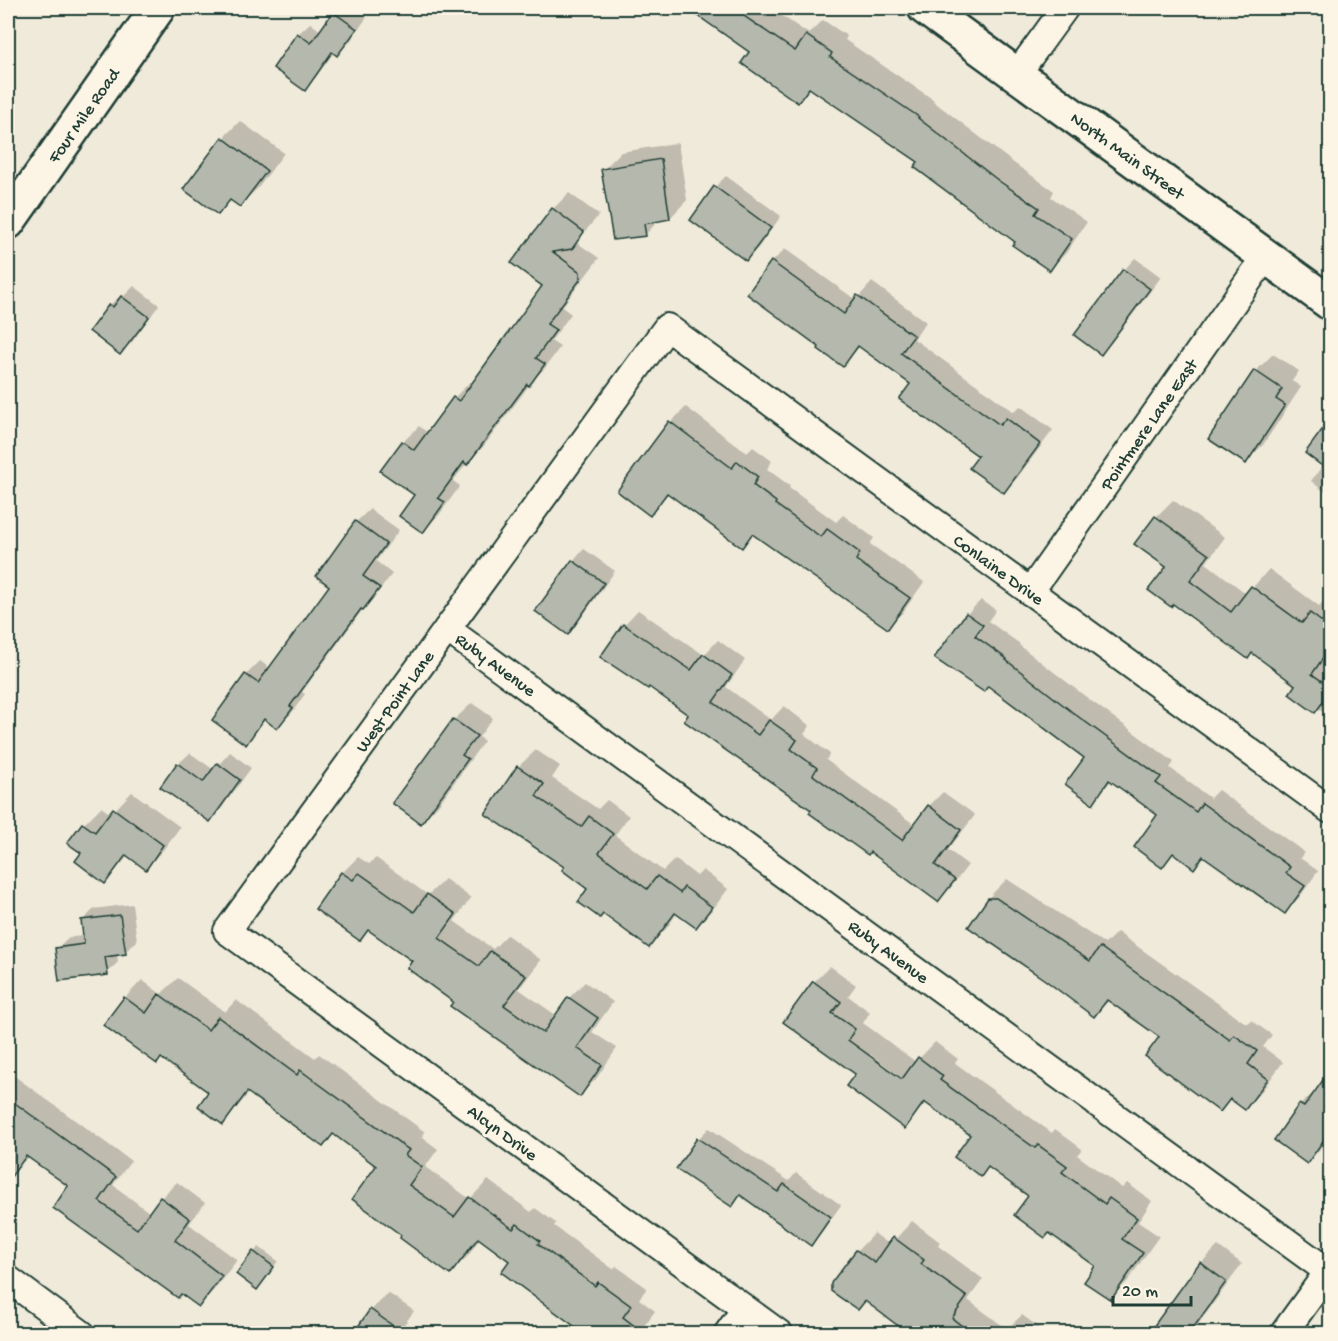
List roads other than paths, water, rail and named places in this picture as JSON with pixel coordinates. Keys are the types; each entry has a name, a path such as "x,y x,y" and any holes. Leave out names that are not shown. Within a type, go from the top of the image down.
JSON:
{"main road":[{"name":"Four Mile Road","path":"8,222 158,8"},
{"name":"North Main Street","path":"925,8 1330,303"}],"street":[{"path":"1017,74 1065,8"},
{"name":"Pointmere Lane East","path":"1030,592 1266,256"},
{"name":"Conlaine Drive","path":"667,327 1330,810"},
{"name":"West Point Lane","path":"226,930 667,327"},
{"name":"Ruby Avenue","path":"447,629 1330,1271"},
{"name":"Alcyn Drive","path":"226,930 780,1334"},
{"path":"1283,1334 1330,1271"},
{"path":"8,1280 82,1334"},
{"path":"727,1334 746,1309"}]}
